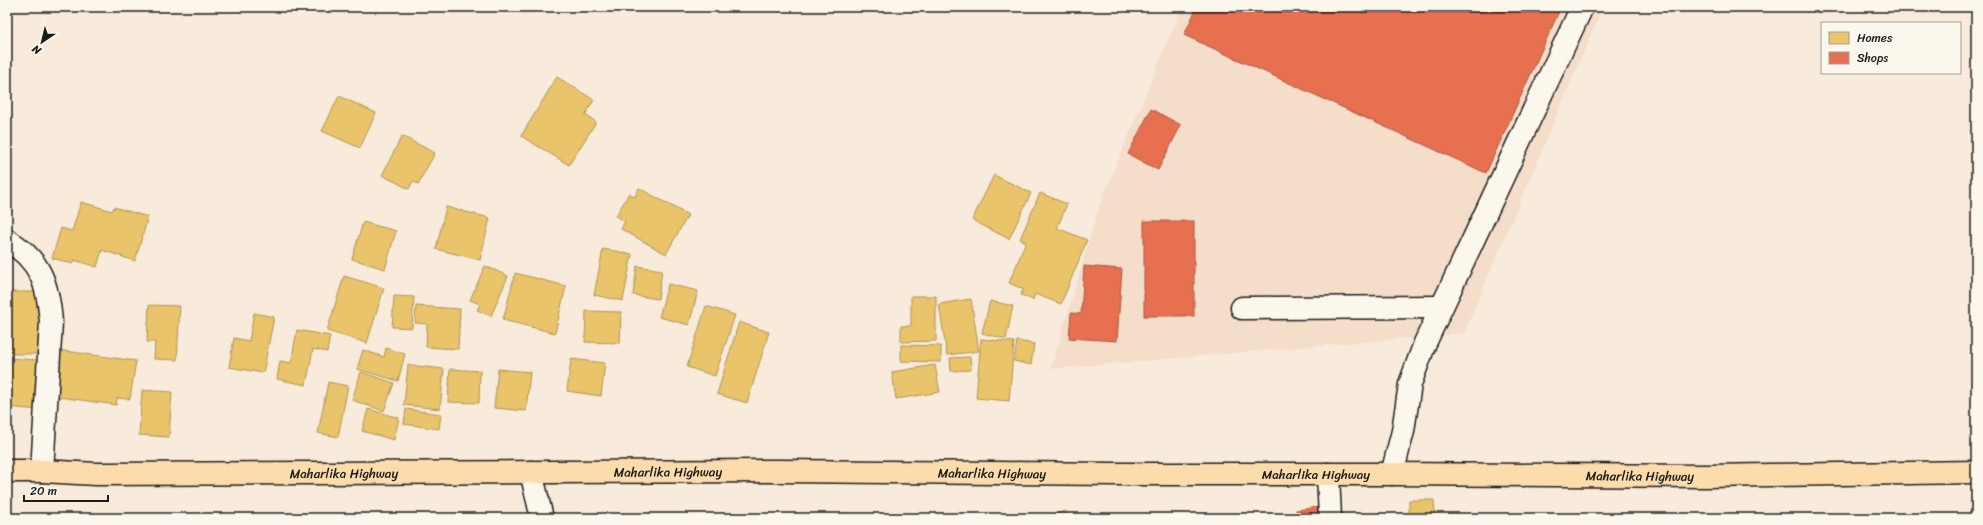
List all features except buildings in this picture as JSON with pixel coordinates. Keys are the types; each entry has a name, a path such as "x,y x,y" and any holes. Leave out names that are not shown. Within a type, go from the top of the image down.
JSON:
{"highway":[{"name":"Maharlika Highway","path":"7,471 96,474 780,471 1706,476 1976,472"}],"street":[{"path":"1392,474 1403,431 1410,384 1425,343 1582,7"},
{"path":"7,240 33,262 44,279 49,301 51,322 42,471"},
{"path":"1242,308 1441,307"},
{"path":"531,472 542,518"},
{"path":"1328,474 1330,518"}],"shaded area":[{"path":"1182,7 1603,7 1464,333 1051,369 1100,204"}]}
